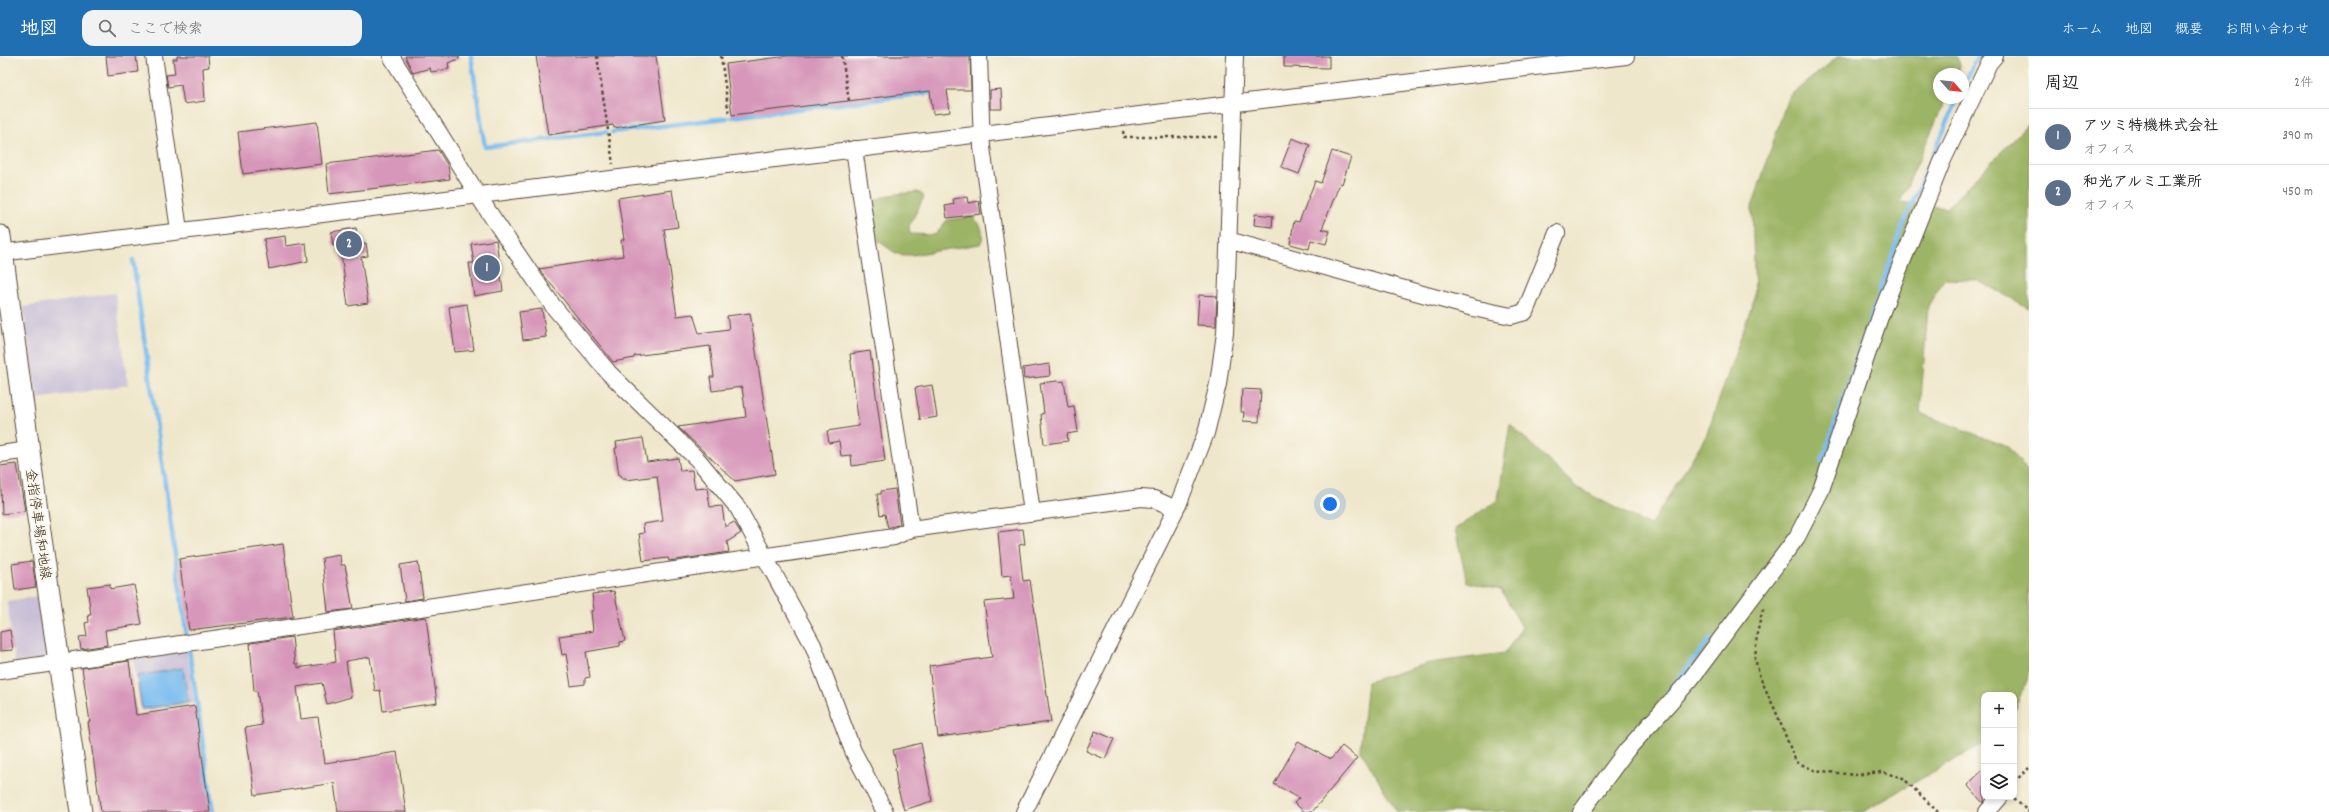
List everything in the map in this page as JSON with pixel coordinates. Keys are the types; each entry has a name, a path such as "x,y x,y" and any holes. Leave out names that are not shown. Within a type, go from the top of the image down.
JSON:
{"main road":[{"name":"金指停車場和地線","path":"1,248 81,812"}],"street":[{"path":"154,56 179,230"},
{"path":"391,56 535,283 571,329 628,394 713,476 738,508 766,556 813,645 856,756 885,812"},
{"path":"979,56 981,134 1032,513"},
{"path":"1024,812 1176,509 1200,452 1218,384 1224,333 1235,56"},
{"path":"1,248 179,230 478,195 1626,56"},
{"path":"1581,812 1626,751 1690,680 1701,662 1761,586 1797,537 1821,490 1882,311 1942,162 1989,63 1994,56"},
{"path":"854,149 911,529"},
{"path":"1228,240 1473,308 1511,316 1525,312 1557,233"},
{"path":"0,454 29,450"},
{"path":"0,671 894,537 911,529 1141,498 1154,499 1176,509"},
{"path":"1987,812 1997,800"}],"path":[{"path":"597,56 615,178"},
{"path":"721,56 729,115"},
{"path":"842,56 849,101"},
{"path":"1121,117 1124,138 1231,138"},
{"path":"1761,586 1758,599 1764,611 1757,633 1755,659 1760,677 1796,762 1814,770 1854,775 1882,772 1903,778 1938,812"},
{"path":"2017,779 2029,768"},
{"path":"2015,800 2029,812"}],"shaded area":[{"path":"115,293 128,385 37,399 23,307"},
{"path":"39,596 47,654 44,659 15,663 7,601"},
{"path":"186,649 194,703 141,711 133,657"}],"green space":[{"path":"1839,56 1956,56 1960,64 1958,68 1933,68 1933,104 1943,104 1900,202 1947,208 2029,123 2029,308 1977,280 1944,279 1928,306 1920,413 2008,447 2029,473 2029,676 2017,703 2017,692 1981,692 1981,745 1863,812 1397,812 1360,749 1367,682 1429,663 1505,653 1522,627 1501,590 1467,582 1455,529 1498,500 1510,424 1576,487 1650,526 1706,436 1755,297 1752,207 1788,97"},
{"path":"917,192 921,193 924,197 909,226 910,234 935,235 947,220 972,217 978,222 982,229 983,237 980,244 912,255 902,255 894,252 874,238 870,206 885,196"}],"water":[{"path":"183,668 188,702 142,709 137,676"}],"building":[{"path":"106,56 136,56 138,72 108,76"},
{"path":"177,56 208,56 209,67 203,68 205,101 184,104 181,85 168,87 166,75 175,74 173,59 177,59"},
{"path":"405,56 459,56 459,59 448,63 449,69 431,72 430,68 413,73"},
{"path":"536,56 656,56 665,120 614,128 613,125 548,135"},
{"path":"788,56 970,56 971,90 947,90 950,112 933,114 930,91 732,115 726,64"},
{"path":"1284,56 1329,56 1329,68 1284,67"},
{"path":"1001,89 1002,109 990,109 990,90"},
{"path":"317,122 322,164 243,174 238,132"},
{"path":"1292,138 1310,145 1299,174 1281,167"},
{"path":"438,150 448,166 450,179 329,194 326,164"},
{"path":"1332,151 1351,157 1342,184 1340,183 1322,229 1330,231 1326,244 1311,240 1309,249 1290,244 1294,221 1299,222 1315,181 1321,183"},
{"path":"672,190 678,227 664,229 677,316 693,314 699,333 729,329 727,316 750,313 775,474 735,481 678,427 746,417 742,387 712,391 710,377 714,377 710,346 634,356 634,358 613,362 539,269 623,256 621,240 624,240 618,198"},
{"path":"967,197 968,203 979,201 981,214 947,218 945,206 954,204 953,199"},
{"path":"1255,214 1273,216 1272,227 1254,225"},
{"path":"356,228 358,244 366,243 368,256 361,257 368,303 348,306 340,245 333,246 331,232"},
{"path":"285,236 286,246 306,243 308,261 269,269 264,239"},
{"path":"496,240 503,291 474,296 469,263 474,263 471,244"},
{"path":"1199,295 1217,296 1216,326 1197,325"},
{"path":"467,304 474,350 455,352 449,307"},
{"path":"542,309 546,337 523,340 519,312"},
{"path":"870,351 885,461 852,466 851,455 841,456 839,441 829,443 827,431 859,426 850,354"},
{"path":"1049,364 1050,376 1024,379 1023,368"},
{"path":"1064,381 1068,407 1074,406 1078,432 1067,434 1068,441 1044,444 1041,414 1044,413 1040,383"},
{"path":"932,385 937,417 920,420 915,388"},
{"path":"1242,389 1261,390 1259,422 1243,421 1244,412 1241,412"},
{"path":"643,438 647,462 678,458 680,471 692,470 695,489 707,488 710,507 722,506 725,527 734,522 741,533 727,542 729,552 669,561 668,558 643,561 639,534 644,533 643,524 663,521 657,476 626,480 626,478 622,478 621,475 619,475 615,448 617,448 616,442"},
{"path":"17,464 25,511 2,514 0,466"},
{"path":"895,489 900,524 888,528 885,514 880,515 877,494 881,494 881,491"},
{"path":"1023,529 1025,544 1019,545 1023,581 1030,580 1051,722 938,737 929,666 992,657 984,602 1014,599 1011,575 1002,576 998,532"},
{"path":"283,544 293,617 189,630 179,559"},
{"path":"340,555 341,565 345,565 353,609 328,612 322,558"},
{"path":"32,561 36,587 15,590 12,564"},
{"path":"418,562 423,598 405,601 400,565"},
{"path":"110,584 110,589 134,585 142,624 105,630 107,645 81,649 79,637 87,636 85,623 89,622 88,615 91,615 87,587"},
{"path":"614,591 625,641 620,642 620,646 586,652 590,677 585,678 585,684 571,686 566,654 562,655 559,636 593,631 591,611 594,610 592,594"},
{"path":"426,617 437,703 383,711 380,690 375,691 370,657 346,661 351,697 327,704 322,683 297,687 301,719 318,717 325,763 397,752 406,812 338,812 334,783 255,795 245,728 262,725 257,691 254,691 250,643 292,637 295,664 298,664 298,668 336,662 333,631"},
{"path":"10,630 13,650 0,651 0,632"},
{"path":"129,661 136,715 195,706 210,812 101,812 82,668"},
{"path":"1095,731 1114,739 1105,759 1086,751"},
{"path":"1298,742 1331,759 1342,746 1357,758 1312,812 1305,812 1294,803 1299,798 1274,784"},
{"path":"921,743 932,801 904,810 897,786 895,768 897,767 893,750"},
{"path":"1981,772 1981,800 1984,800 1983,803 1967,785"}],"waterway":[{"path":"471,56 485,147 606,132"},
{"path":"1969,75 1978,56"},
{"path":"732,117 936,92"},
{"path":"1822,462 1901,229 1955,104"},
{"path":"612,132 727,118"},
{"path":"133,260 187,638"},
{"path":"1666,695 1711,638"},
{"path":"189,649 213,812"}],"place":[{"name":"和光アルミ工業所","path":"349,244"},
{"name":"アツミ特機株式会社","path":"487,268"}]}
